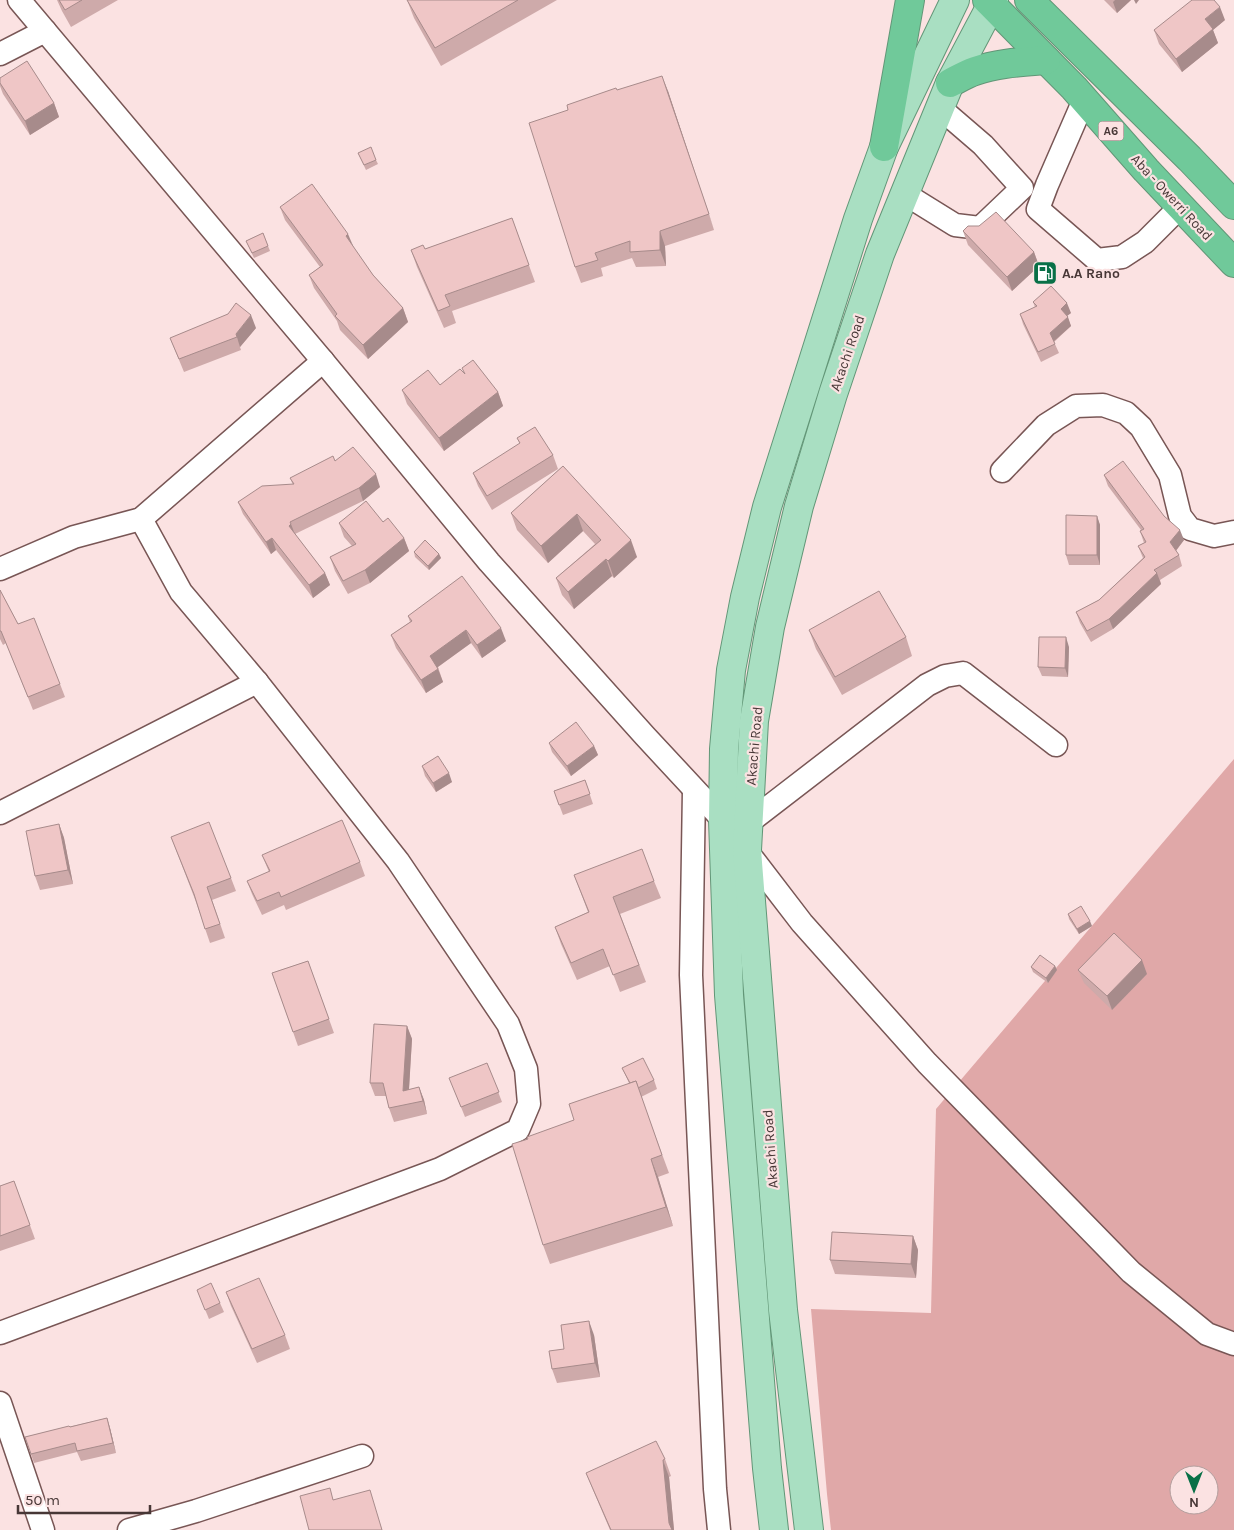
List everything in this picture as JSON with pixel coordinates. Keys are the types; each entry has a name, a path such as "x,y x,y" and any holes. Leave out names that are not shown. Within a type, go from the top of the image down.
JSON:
{"highway":[{"path":"884,147 910,0"},
{"name":"A6","path":"1029,0 1234,205"},
{"name":"Aba - Owerri Road","path":"990,1 1234,263"},
{"path":"950,83 973,72 1010,62 1046,60"}],"main road":[{"name":"Akachi Road","path":"809,1530 783,1310 747,850 735,821 724,749 730,680 745,597 767,507 858,219 884,147 955,0"},
{"name":"Akachi Road","path":"774,1530 767,1468 736,1101 729,995 735,821 770,628 799,506 833,394 871,282 905,194 950,83 990,1"}],"street":[{"path":"19,0 323,361 489,562 694,790 735,821 927,685 944,676 963,673 1056,745"},
{"path":"0,54 45,31"},
{"path":"1038,209 1084,100"},
{"path":"940,108 983,145 1022,188 1038,209 1078,246 1097,260 1122,257 1145,242 1181,206"},
{"path":"905,194 955,225 980,228 1022,188"},
{"path":"0,569 74,537 140,519 323,361"},
{"path":"1002,471 1046,425 1076,406 1103,405 1126,413 1142,427 1170,475 1180,516 1190,529 1214,536 1234,532"},
{"path":"0,1333 440,1168 518,1130 529,1104 526,1069 508,1024 398,861 257,682 181,592 140,519"},
{"path":"0,814 257,682"},
{"path":"694,790 692,975 714,1479 719,1530"},
{"path":"747,850 802,923 921,1055 1131,1272 1207,1334 1234,1344"},
{"path":"0,1403 43,1530"},
{"path":"129,1530 196,1511 362,1456"}],"shaded area":[{"path":"1234,759 1234,1530 831,1530 811,1309 931,1313 936,1109"}],"building":[{"path":"59,0 82,0 65,10"},
{"path":"407,0 518,0 435,48"},
{"path":"1192,0 1214,0 1220,7 1205,19 1213,29 1176,59 1154,30"},
{"path":"27,61 54,103 25,121 0,83 0,78"},
{"path":"662,76 709,214 660,231 660,250 630,252 630,241 595,253 598,260 575,267 529,123 568,110 567,105 616,88 617,90"},
{"path":"371,147 376,160 364,165 358,153"},
{"path":"312,184 348,234 346,236 373,275 403,308 363,345 335,316 337,314 309,275 323,265 280,207"},
{"path":"996,212 1034,252 1007,277 963,231 968,226 979,226"},
{"path":"512,218 529,265 445,295 450,306 438,311 411,250 423,245 425,249"},
{"path":"263,233 268,246 252,253 246,241"},
{"path":"1051,286 1067,303 1061,309 1068,317 1050,333 1055,344 1038,352 1020,314 1037,306 1033,302"},
{"path":"236,303 251,315 236,334 237,337 179,359 170,338 228,314"},
{"path":"473,360 498,392 439,438 402,390 428,370 440,385 460,369 465,374 462,368"},
{"path":"535,427 553,455 487,496 473,473 520,443 517,438"},
{"path":"353,447 376,474 359,488 290,522 289,526 325,573 309,585 272,538 266,542 238,502 262,486 294,484 290,478 333,456 335,461"},
{"path":"1123,461 1164,516 1180,530 1170,542 1179,555 1154,570 1157,573 1109,619 1087,631 1076,612 1099,600 1145,557 1138,546 1146,542 1140,531 1144,529 1104,475"},
{"path":"563,466 631,540 608,561 606,559 568,592 556,578 601,540 577,514 541,546 511,513"},
{"path":"366,501 383,522 388,518 404,538 365,570 343,581 330,557 356,544 339,523"},
{"path":"1066,515 1097,516 1097,555 1066,555"},
{"path":"425,540 439,554 428,566 414,552"},
{"path":"462,576 501,628 477,645 466,630 430,656 438,669 421,680 391,635 412,621 408,616"},
{"path":"0,590 18,624 34,618 60,684 28,697 0,631"},
{"path":"879,591 906,637 835,677 809,630"},
{"path":"1039,637 1066,637 1065,668 1038,667"},
{"path":"576,722 594,746 567,766 549,743"},
{"path":"438,756 449,773 433,783 422,766"},
{"path":"585,780 590,794 559,805 554,791"},
{"path":"342,820 360,862 281,897 279,892 257,901 247,881 270,871 262,855"},
{"path":"209,822 231,878 207,887 220,924 205,929 194,894 171,837"},
{"path":"59,824 68,870 35,876 26,831"},
{"path":"642,849 654,881 613,897 639,965 613,975 603,949 571,963 555,927 589,912 574,875"},
{"path":"1081,906 1090,921 1077,929 1068,914"},
{"path":"1114,933 1142,960 1107,996 1078,970"},
{"path":"1040,955 1055,966 1046,978 1031,967"},
{"path":"308,961 329,1019 293,1032 272,973"},
{"path":"374,1024 407,1026 403,1091 419,1087 423,1101 389,1108 383,1083 370,1083"},
{"path":"643,1058 654,1080 638,1088 636,1081 630,1083 622,1068"},
{"path":"487,1063 499,1092 461,1107 449,1078"},
{"path":"636,1081 662,1155 651,1159 666,1207 543,1245 512,1144 574,1120 569,1104"},
{"path":"14,1181 30,1225 0,1236 0,1186"},
{"path":"832,1232 913,1236 911,1264 830,1260"},
{"path":"259,1278 285,1335 252,1349 226,1292"},
{"path":"211,1283 220,1303 205,1310 197,1290"},
{"path":"589,1321 595,1363 552,1369 549,1351 564,1349 561,1325"},
{"path":"107,1418 113,1443 77,1451 75,1443 31,1454 25,1437 69,1426"},
{"path":"656,1441 665,1459 663,1460 669,1523 672,1530 611,1530 586,1473"},
{"path":"330,1488 333,1500 370,1490 382,1530 309,1530 300,1496"}],"place":[{"name":"A.A Rano","path":"1045,273"}]}
